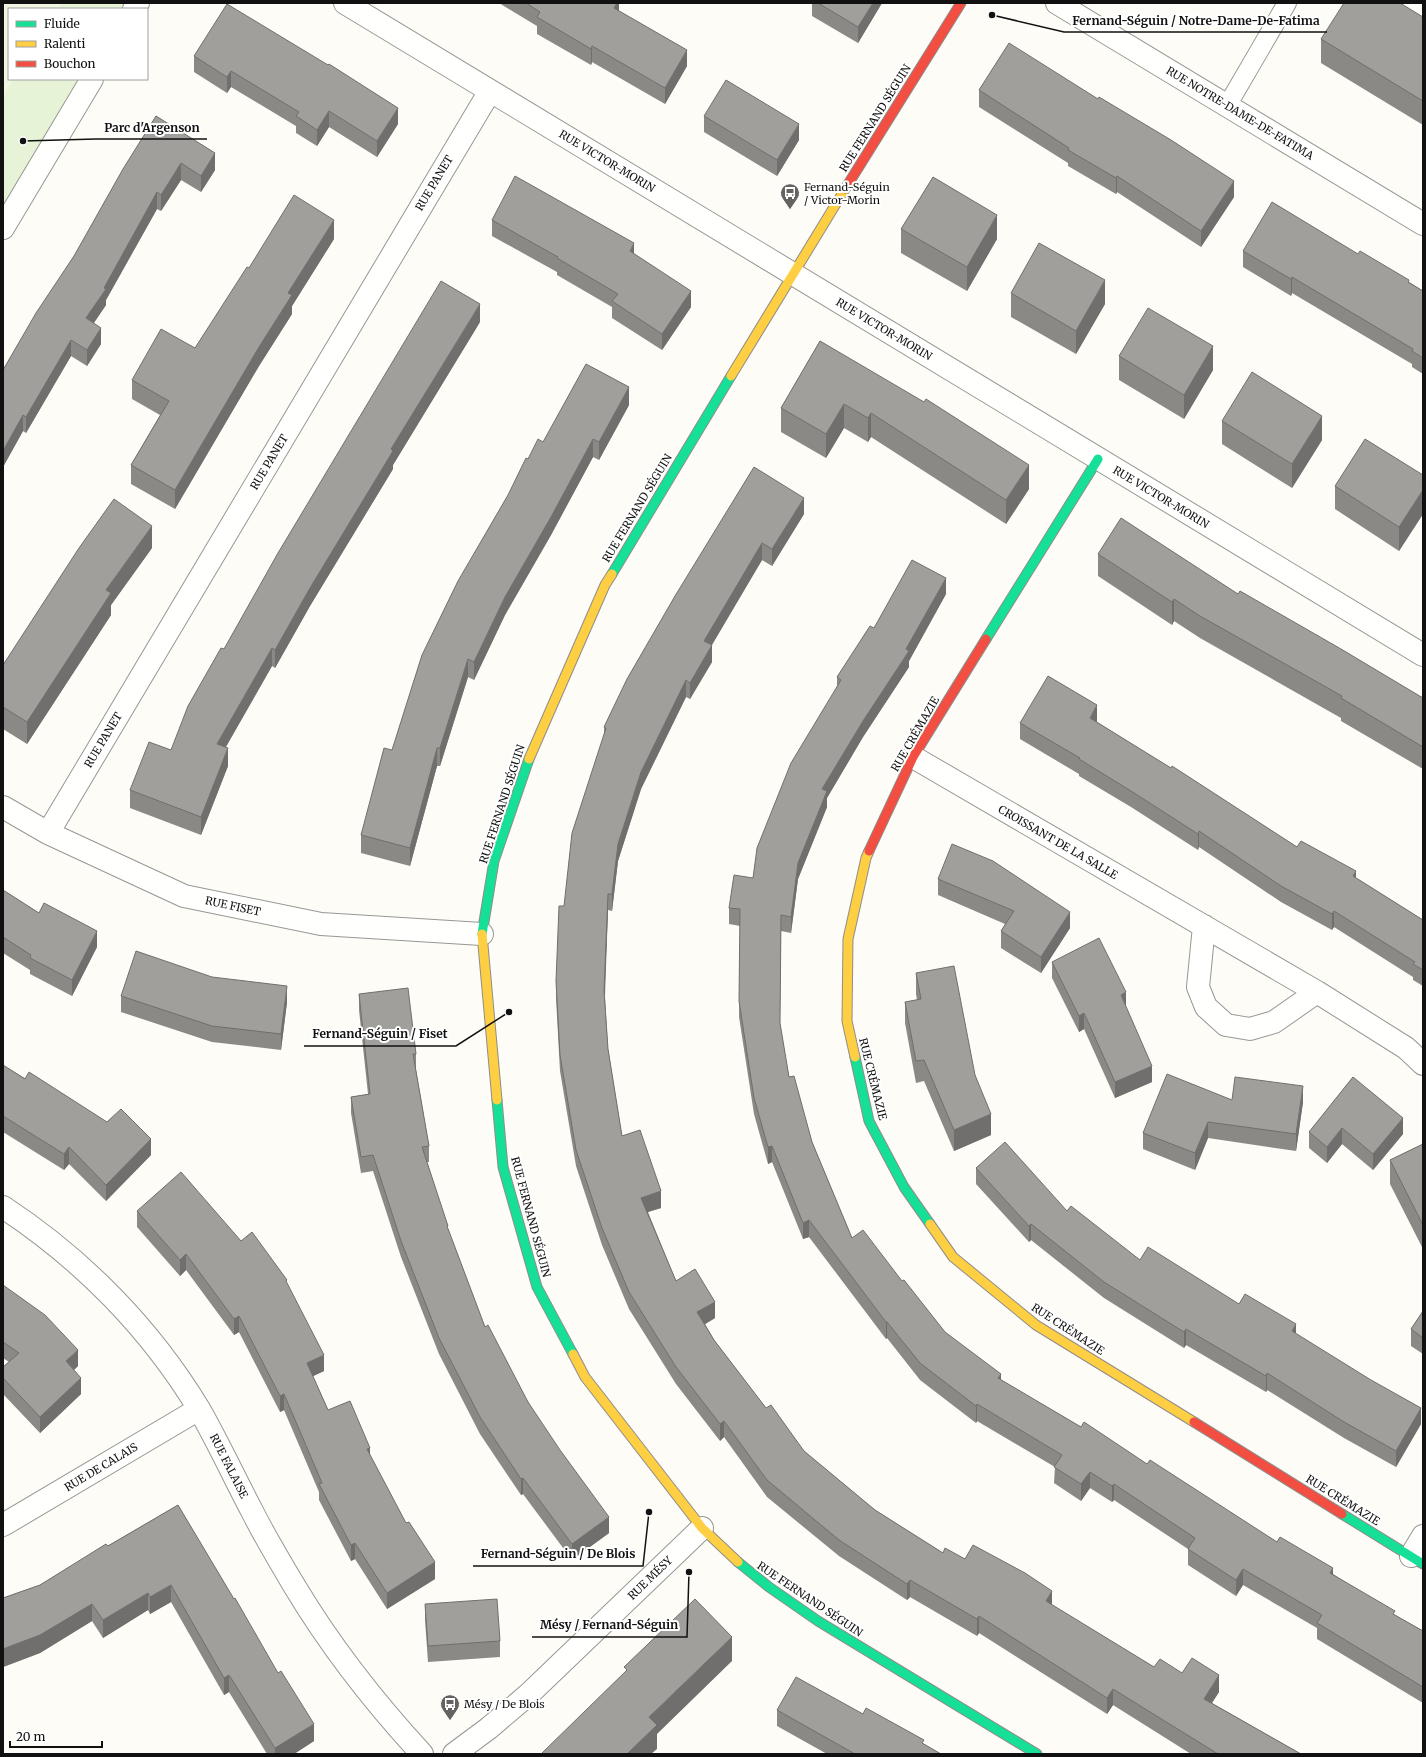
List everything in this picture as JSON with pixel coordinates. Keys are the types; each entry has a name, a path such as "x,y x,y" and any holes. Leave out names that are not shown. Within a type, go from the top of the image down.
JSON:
{"street":[{"name":"RUE VICTOR-MORIN","path":"345,3 1423,656"},
{"name":"RUE FERNAND SÉGUIN","path":"961,3 792,274 605,585 532,749 494,861 482,934 503,1167 537,1287 585,1377 702,1528 719,1546 750,1573 815,1620 1037,1754"},
{"name":"RUE NOTRE-DAME-DE-FATIMA","path":"1057,3 1423,224"},
{"path":"3,228 91,80"},
{"name":"RUE PANET","path":"48,833 490,91"},
{"name":"RUE CRÉMAZIE","path":"1098,459 912,757 866,858 848,939 847,1021 869,1121 904,1187 953,1257 1036,1325 1417,1560"},
{"name":"CROISSANT DE LA SALLE","path":"912,757 1317,992 1406,1048 1423,1064"},
{"name":"RUE FISET","path":"3,807 48,833 184,896 322,924 482,934"},
{"path":"1204,926 1198,986 1206,1007 1226,1025 1250,1029 1274,1022 1317,992"},
{"name":"RUE FALAISE","path":"3,1207 58,1247 108,1292 155,1347 199,1409 252,1512 313,1615 390,1719 422,1754"},
{"name":"RUE DE CALAIS","path":"3,1525 199,1409"},
{"name":"RUE MÉSY","path":"454,1754 489,1728 529,1694 702,1528"},
{"path":"1417,1560 1423,1536"}],"lane":[{"path":"1227,106 1287,3"}],"green space":[{"path":"3,3 130,3 128,8 8,8 8,80 81,80 3,204"},
{"path":"3,3 61,3 58,8 8,8 8,80 13,80 3,96"}],"building":[{"path":"526,3 617,3 614,8 687,50 665,88 592,46 591,49 537,17 540,12"},
{"path":"818,3 873,3 858,27"},
{"path":"1344,3 1400,3 1423,17 1423,101 1321,39"},
{"path":"227,4 328,65 329,64 398,108 377,141 329,111 317,130 296,116 299,112 231,71 227,77 194,56"},
{"path":"1009,43 1098,99 1099,97 1171,140 1234,181 1201,231 1117,176 1116,178 1068,150 1069,148 979,90"},
{"path":"726,80 799,124 777,160 704,116"},
{"path":"156,116 215,153 201,176 181,163 161,195 157,192 104,288 106,289 86,318 101,328 87,350 71,340 26,417 23,415 3,451 3,370 36,313 74,256 123,169"},
{"path":"515,176 634,243 630,251 691,291 662,334 612,301 618,294 557,258 558,257 492,220"},
{"path":"933,177 997,215 967,267 901,229"},
{"path":"294,195 334,220 288,293 292,295 259,347 175,490 131,465 169,401 132,380 161,329 195,348 247,267 249,268"},
{"path":"1272,202 1358,254 1360,251 1409,280 1408,282 1423,291 1423,358 1412,351 1413,349 1292,277 1291,279 1243,251"},
{"path":"1039,243 1105,280 1076,331 1011,293"},
{"path":"441,281 480,304 391,449 393,451 310,588 275,650 272,648 217,744 228,748 201,817 130,790 149,742 171,750 188,706 221,648 224,649 278,553"},
{"path":"1148,308 1213,346 1184,395 1119,356"},
{"path":"820,341 924,402 926,399 1029,465 1006,500 871,413 868,418 844,404 826,434 781,408"},
{"path":"586,364 629,387 599,442 593,439 551,517 505,597 474,662 468,659 440,748 437,748 410,848 361,835 384,748 392,750 422,655 458,581 508,495 526,458 528,459 538,439 543,442"},
{"path":"1252,372 1322,416 1292,464 1222,421"},
{"path":"1365,439 1423,475 1423,490 1399,527 1335,486"},
{"path":"754,467 804,498 772,549 762,543 704,641 712,645 690,683 686,680 641,772 618,844 612,894 608,894 604,991 608,1049 622,1136 640,1130 661,1191 641,1198 676,1281 695,1269 715,1302 697,1312 714,1340 766,1408 771,1405 804,1451 875,1510 943,1553 945,1548 965,1559 973,1545 1025,1573 1052,1591 1046,1601 1154,1667 1160,1659 1182,1673 1192,1658 1219,1675 1204,1699 1301,1754 1218,1754 1113,1689 1107,1698 979,1616 977,1619 910,1580 907,1584 839,1540 767,1480 724,1421 720,1424 676,1367 629,1292 602,1228 576,1150 560,1055 556,981 559,906 564,906 572,833 606,728 604,727 627,679 675,596"},
{"path":"114,499 152,526 106,590 111,593 27,722 3,707 3,665 79,548"},
{"path":"1121,518 1238,594 1240,591 1423,698 1423,747 1341,698 1342,696 1200,616 1174,599 1172,602 1098,554"},
{"path":"912,560 946,578 906,649 909,651 863,721 822,789 827,791 798,863 791,917 781,915 780,1023 789,1077 794,1076 812,1142 852,1238 863,1230 902,1281 904,1280 945,1332 1001,1374 998,1378 1081,1427 1084,1422 1147,1464 1150,1460 1277,1542 1280,1537 1333,1568 1330,1573 1395,1611 1393,1614 1423,1631 1423,1687 1317,1623 1322,1615 1243,1569 1236,1580 1188,1549 1195,1538 1114,1484 1112,1486 1090,1472 1081,1484 1054,1467 1062,1455 977,1404 976,1406 920,1363 886,1322 809,1220 803,1223 772,1146 768,1147 754,1098 739,1001 740,909 729,908 734,875 753,878 757,848 791,763 841,680 837,677 870,626 874,628"},
{"path":"1048,676 1097,705 1090,718 1171,768 1172,766 1297,847 1301,841 1356,871 1353,876 1423,920 1423,970 1413,964 1415,962 1334,911 1332,914 1281,886 1199,831 1198,834 1079,759 1080,758 1020,723"},
{"path":"952,844 993,861 1070,912 1041,957 1001,931 1014,911 938,879"},
{"path":"3,890 39,913 44,903 97,931 72,980 30,958 31,955 3,937"},
{"path":"1099,938 1126,992 1121,995 1152,1066 1115,1082 1084,1013 1079,1016 1052,962"},
{"path":"136,951 212,977 287,986 281,1034 212,1026 121,996"},
{"path":"954,966 975,1075 991,1114 954,1130 924,1060 916,1061 905,1002 921,999 916,973"},
{"path":"408,988 416,1054 413,1054 429,1146 422,1147 447,1226 485,1327 488,1325 528,1402 560,1450 609,1517 572,1544 523,1478 521,1479 480,1417 439,1338 401,1241 373,1155 361,1157 351,1097 370,1094 359,994"},
{"path":"3,1065 25,1079 29,1072 107,1122 121,1109 151,1139 106,1185 69,1147 64,1154 3,1116"},
{"path":"1167,1074 1232,1100 1235,1077 1303,1086 1296,1134 1208,1122 1195,1153 1143,1133"},
{"path":"1353,1077 1403,1118 1373,1154 1342,1128 1327,1147 1309,1132"},
{"path":"1005,1142 1067,1211 1071,1206 1140,1260 1148,1247 1239,1304 1245,1294 1296,1324 1292,1331 1371,1380 1421,1408 1396,1451 1344,1422 1267,1373 1266,1376 1186,1329 1184,1332 1104,1282 1031,1224 1029,1226 976,1168"},
{"path":"1423,1144 1423,1225 1390,1160"},
{"path":"181,1172 241,1241 252,1232 287,1280 286,1281 324,1355 307,1363 328,1410 350,1401 370,1448 367,1449 406,1523 409,1522 435,1562 387,1593 355,1543 351,1545 319,1484 322,1483 284,1394 280,1396 239,1316 234,1319 186,1254 180,1260 137,1211"},
{"path":"3,1285 45,1315 78,1350 66,1361 81,1378 40,1417 3,1378 3,1367 19,1353 3,1342"},
{"path":"1423,1311 1423,1338 1411,1329"},
{"path":"178,1505 234,1599 235,1598 278,1673 281,1671 314,1724 275,1748 229,1675 224,1678 171,1585 150,1597 148,1593 103,1620 92,1604 40,1635 3,1649 3,1598 40,1585 106,1544 108,1546"},
{"path":"497,1599 500,1641 428,1646 425,1604"},
{"path":"695,1599 732,1637 649,1717 657,1725 627,1754 541,1754 627,1670 624,1667"},
{"path":"796,1677 863,1714 866,1708 924,1740 922,1743 941,1754 855,1754 777,1710"}],"traffic: fast":[{"path":"612,574 731,376"},
{"path":"986,639 1098,459"},
{"path":"482,934 494,861 529,759"},
{"path":"855,1057 869,1121 904,1187 930,1224"},
{"path":"497,1100 503,1167 537,1287 573,1354"},
{"path":"1342,1514 1423,1564"},
{"path":"738,1562 769,1587 818,1621 1037,1754"}],"traffic: slow":[{"path":"731,376 845,189"},
{"path":"529,759 605,585 612,574"},
{"path":"855,1057 847,1021 848,939 866,858 869,851"},
{"path":"482,934 497,1100"},
{"path":"930,1224 953,1257 1036,1325 1194,1422"},
{"path":"573,1354 585,1377 702,1528 738,1562"}],"traffic: jam":[{"path":"845,189 961,3"},
{"path":"869,851 913,757 986,639"},
{"path":"1194,1422 1342,1514"}],"place":[{"name":"Fernand-Séguin / Notre-Dame-De-Fatima","path":"992,15"},
{"name":"Parc d'Argenson","path":"23,141"},
{"name":"Fernand-Séguin / Victor-Morin","path":"790,210"},
{"name":"Fernand-Séguin / Fiset","path":"509,1012"},
{"name":"Fernand-Séguin / De Blois","path":"649,1512"},
{"name":"Mésy / Fernand-Séguin","path":"689,1572"},
{"name":"Mésy / De Blois","path":"450,1721"}]}
